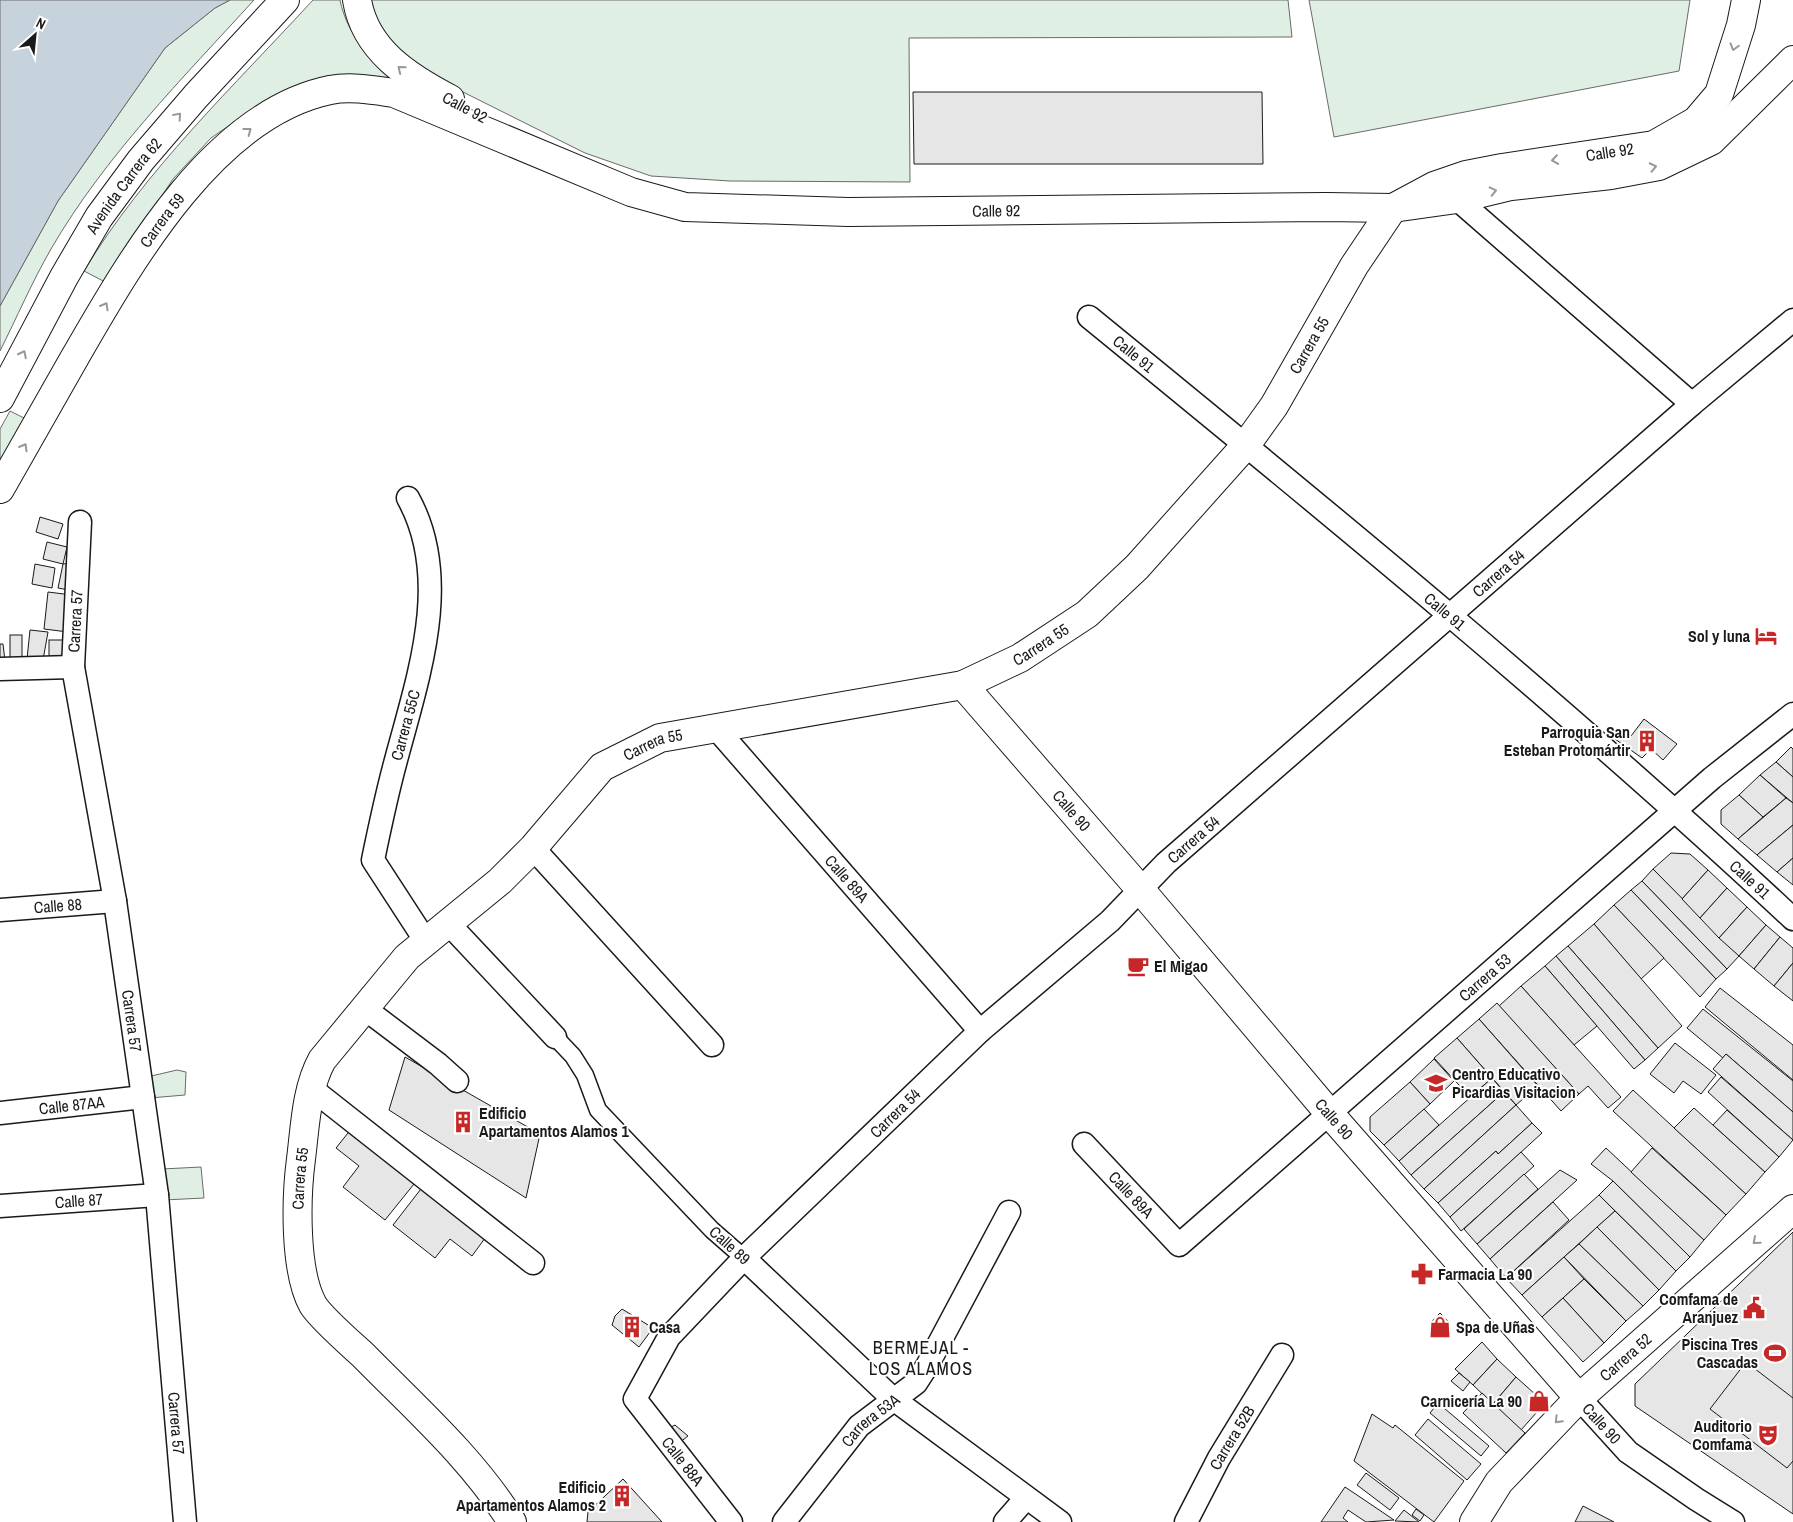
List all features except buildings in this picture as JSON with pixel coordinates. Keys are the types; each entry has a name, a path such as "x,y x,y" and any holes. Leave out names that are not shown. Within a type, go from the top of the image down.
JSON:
{"main road":[{"name":"Avenida Carrera 62","path":"0,398 56,292 99,217 147,153 196,96 286,0"},
{"name":"Calle 92","path":"357,0 363,22 387,58 420,83 433,99 604,181 669,204 694,208 848,212 1393,208 1457,199 1512,186 1611,175 1659,166 1711,141 1793,60"},
{"name":"Calle 92","path":"1393,208 1434,186 1466,175 1654,145 1696,121 1719,94 1741,25 1746,0"},
{"name":"Carrera 59","path":"0,489 100,314 143,245 177,199 210,162 271,115 298,101 331,90 364,88 433,99"},
{"name":"Carrera 55","path":"512,1522 502,1507 446,1440 314,1305 303,1275 297,1223 300,1167 312,1089 316,1071 322,1060 406,957 500,881 533,848 602,767 660,738 963,685 1020,658 1086,614 1137,567 1246,445 1274,406 1354,266 1393,208"},
{"name":"Calle 90","path":"963,685 1140,889 1328,1113 1580,1398"},
{"name":"Carrera 52","path":"1474,1522 1499,1482 1580,1398 1793,1209"}],"street":[{"path":"1457,199 1692,404"},
{"name":"Calle 91","path":"1088,317 1246,445 1450,615 1676,809 1793,919"},
{"name":"Carrera 54","path":"634,1399 669,1337 744,1258 980,1031 1110,921 1166,863 1692,404 1789,332"},
{"name":"Carrera 55C","path":"408,498 420,519 430,579 425,652 386,796 373,860 425,940"},
{"name":"Carrera 57","path":"80,522 73,666 115,901 157,1195 185,1522"},
{"path":"0,670 73,666"},
{"name":"Carrera 53","path":"1179,1245 1676,809 1793,714"},
{"name":"Calle 89A","path":"715,727 980,1031"},
{"path":"533,848 712,1045"},
{"name":"Calle 88","path":"0,910 115,901"},
{"name":"Calle 89","path":"448,923 574,1056 585,1075 598,1110 712,1230 892,1398 1060,1522"},
{"path":"364,1008 438,1064 457,1081"},
{"path":"312,1089 533,1263"},
{"name":"Calle 87AA","path":"0,1113 143,1098"},
{"name":"Calle 89A","path":"1084,1144 1179,1245"},
{"name":"Calle 87","path":"0,1206 157,1195"},
{"name":"Carrera 53A","path":"784,1522 860,1426 892,1398 916,1382 927,1366 1009,1212"},
{"name":"Carrera 52B","path":"1186,1522 1219,1458 1282,1355"},
{"name":"Calle 90","path":"1580,1398 1628,1452 1696,1500 1733,1522"},
{"name":"Calle 88A","path":"634,1399 731,1522"},
{"path":"1005,1522 1026,1498"}],"green space":[{"path":"230,0 254,0 146,119 120,150 72,215 51,249 0,351 0,306 58,201 165,48 215,8"},
{"path":"313,0 340,0 349,26 364,49 373,60 406,85 329,77 297,86 265,101 211,138 173,179 105,282 84,271 134,198 162,164"},
{"path":"370,0 1288,0 1292,37 909,38 910,182 730,181 651,176 585,153 447,84 404,58 372,15"},
{"path":"1309,0 1690,0 1679,71 1334,137"},
{"path":"10,411 26,419 0,466 0,429"},
{"path":"177,1070 186,1072 185,1095 150,1098 147,1077"},
{"path":"201,1167 204,1198 164,1200 162,1169"}],"shaded area":[{"path":"0,0 230,0 215,8 165,48 58,201 0,306"}],"place":[{"name":"Sol y luna","path":"1766,636"},
{"name":"Parroquia San Esteban Protomártir","path":"1647,741"},
{"name":"El Migao","path":"1138,966"},
{"name":"Centro Educativo Picardias Visitacion","path":"1436,1083"},
{"name":"Edificio Apartamentos Alamos 1","path":"463,1122"},
{"name":"Farmacia La 90","path":"1422,1274"},
{"name":"Comfama de Aranjuez","path":"1754,1308"},
{"name":"Casa","path":"632,1327"},
{"name":"Spa de Uñas","path":"1440,1327"},
{"name":"Piscina Tres Cascadas","path":"1775,1353"},
{"name":"Carnicería La 90","path":"1539,1401"},
{"name":"Auditorio Comfama","path":"1768,1435"},
{"name":"Edificio Apartamentos Alamos 2","path":"622,1496"}],"district":[{"name":"BERMEJAL - LOS ALAMOS","path":"921,1358"}]}
